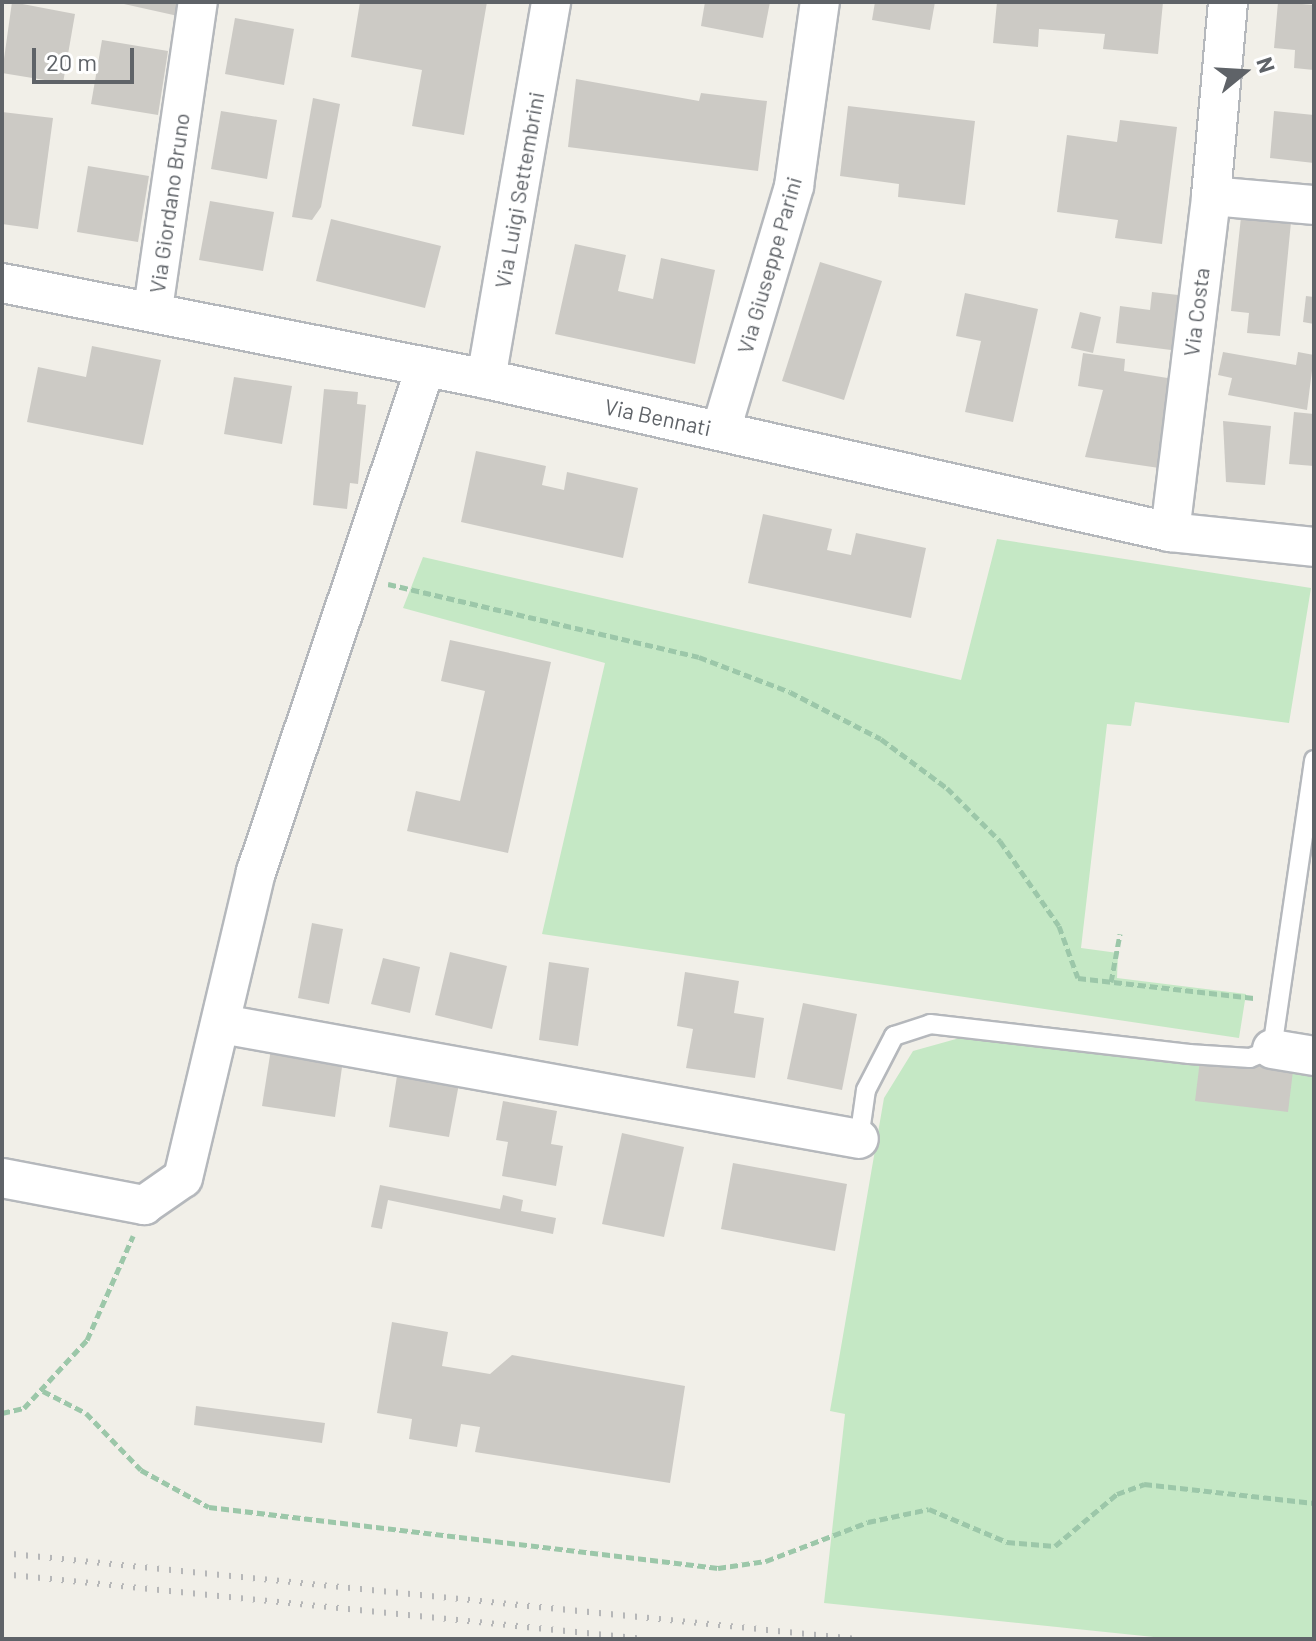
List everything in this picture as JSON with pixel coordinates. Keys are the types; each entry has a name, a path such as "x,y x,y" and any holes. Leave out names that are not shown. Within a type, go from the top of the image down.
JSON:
{"street":[{"name":"Via Giordano Bruno","path":"153,309 198,2"},
{"name":"Via Luigi Settembrini","path":"486,379 551,2"},
{"name":"Via Giuseppe Parini","path":"721,430 794,186 820,2"},
{"name":"Via Costa","path":"1170,532 1211,196 1228,2"},
{"path":"1211,196 1314,205"},
{"name":"Via Bennati","path":"2,283 153,309 425,369 486,379 1170,532 1314,547"},
{"path":"2,1178 144,1205 183,1178 256,872 425,369"},
{"path":"222,1024 859,1139"},
{"path":"1272,1049 1314,1056"}],"lane":[{"path":"859,1139 866,1090 894,1036 930,1024 1189,1054 1250,1058 1272,1049 1314,760"}],"path":[{"path":"356,575 699,657 790,692 881,739 947,788 1000,841 1059,926 1078,978 1279,1002"},
{"path":"1111,982 1120,934"},
{"path":"2,1413 24,1408 87,1340 144,1205"},
{"path":"43,1391 86,1413 141,1470 209,1507 718,1568 766,1561 868,1522 929,1509 1007,1542 1055,1546 1117,1494 1144,1484 1314,1503"}],"green space":[{"path":"997,539 1311,588 1289,723 1135,702 1131,726 1107,724 1081,948 1118,953 1117,978 1246,994 1239,1038 542,934 605,663 403,608 423,557 961,680"},
{"path":"974,1034 1314,1075 1314,1639 1173,1639 824,1603 845,1414 830,1411 884,1098 913,1051"}],"building":[{"path":"12,2 75,14 63,83 2,73"},
{"path":"115,2 180,2 178,16"},
{"path":"360,2 487,2 464,135 412,126 422,70 351,57"},
{"path":"705,2 770,2 763,38 701,26"},
{"path":"875,2 935,2 930,30 872,20"},
{"path":"997,2 1163,2 1158,54 1103,49 1105,34 1039,29 1038,47 993,43"},
{"path":"1278,2 1314,5 1314,70 1294,68 1295,50 1274,48"},
{"path":"235,18 294,29 284,85 225,74"},
{"path":"102,40 168,51 158,115 91,104"},
{"path":"576,79 699,101 701,93 767,101 758,171 568,147"},
{"path":"313,98 340,104 321,207 312,220 292,217"},
{"path":"848,106 975,121 965,205 898,197 899,184 840,176"},
{"path":"221,111 277,120 267,179 211,169"},
{"path":"1274,111 1314,115 1314,163 1270,158"},
{"path":"2,112 53,118 38,229 2,224"},
{"path":"1120,120 1177,127 1162,244 1115,238 1118,220 1057,212 1067,135 1117,142"},
{"path":"88,166 149,176 138,242 77,232"},
{"path":"210,201 274,212 263,271 199,260"},
{"path":"1241,217 1291,222 1280,336 1247,333 1249,313 1231,311"},
{"path":"331,219 441,246 425,308 316,281"},
{"path":"575,244 626,255 618,291 653,299 661,258 715,270 695,364 555,334"},
{"path":"820,262 882,281 844,400 782,381"},
{"path":"1152,292 1187,296 1179,351 1116,343 1120,306 1150,310"},
{"path":"965,293 1038,309 1013,422 965,412 981,341 956,336"},
{"path":"1306,296 1314,297 1314,324 1303,322"},
{"path":"1080,312 1101,317 1093,353 1071,348"},
{"path":"92,346 161,360 143,445 27,422 38,367 86,377"},
{"path":"1223,352 1296,365 1298,352 1314,355 1307,410 1228,395 1232,378 1218,375"},
{"path":"1083,353 1125,359 1124,371 1180,380 1166,469 1085,457 1103,390 1078,386"},
{"path":"234,377 292,386 282,444 224,434"},
{"path":"324,389 358,392 357,404 366,405 358,484 350,483 347,509 313,505"},
{"path":"1294,412 1314,414 1314,466 1289,464"},
{"path":"1223,421 1271,426 1265,485 1226,482"},
{"path":"476,451 546,466 542,485 564,490 567,472 638,488 623,558 461,522"},
{"path":"763,514 832,529 827,550 851,555 856,533 926,548 911,618 748,583"},
{"path":"450,640 551,662 508,853 407,831 416,791 460,801 485,691 441,681"},
{"path":"312,923 343,929 329,1004 298,998"},
{"path":"450,952 507,966 492,1029 435,1015"},
{"path":"383,958 420,967 410,1013 371,1004"},
{"path":"549,962 589,968 578,1046 539,1040"},
{"path":"685,972 739,981 734,1013 764,1018 755,1078 686,1068 693,1029 677,1026"},
{"path":"803,1003 857,1014 842,1090 787,1079"},
{"path":"271,1049 343,1060 335,1117 262,1106"},
{"path":"1200,1060 1293,1071 1288,1112 1195,1101"},
{"path":"399,1063 461,1073 449,1137 389,1127"},
{"path":"503,1101 557,1111 551,1144 563,1146 556,1186 502,1176 508,1142 496,1140"},
{"path":"622,1133 684,1147 664,1237 602,1224"},
{"path":"733,1163 847,1184 835,1251 721,1229"},
{"path":"380,1185 500,1209 503,1195 523,1200 521,1211 556,1218 553,1234 388,1200 382,1229 371,1227"},
{"path":"392,1322 448,1332 442,1366 490,1374 512,1355 685,1386 670,1483 475,1452 480,1427 461,1424 457,1447 409,1439 412,1419 377,1413"},
{"path":"196,1406 325,1423 322,1443 194,1425"}],"railway":[{"path":"2,1553 857,1639"},
{"path":"2,1574 645,1639"}]}
